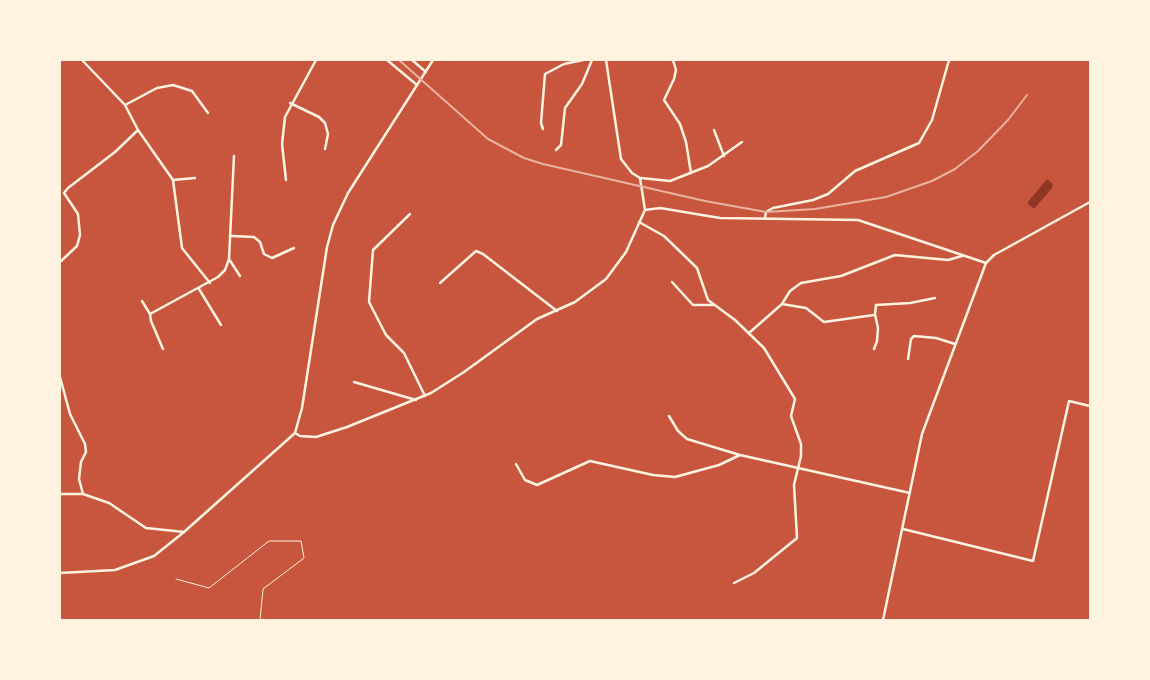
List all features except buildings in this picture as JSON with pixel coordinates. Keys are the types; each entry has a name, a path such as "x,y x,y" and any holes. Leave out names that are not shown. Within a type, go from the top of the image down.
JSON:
{"street":[{"path":"82,60 125,105 138,130 173,180 182,248 210,283"},
{"path":"286,180 282,144 285,117 290,103 316,60"},
{"path":"387,60 417,85"},
{"path":"412,60 426,72"},
{"path":"60,573 94,572 131,565 154,555 184,532 295,433 302,408 333,225 348,193 433,60"},
{"path":"543,129 541,123 545,74 564,64 583,60"},
{"path":"556,150 561,145 565,108 582,84 592,60"},
{"path":"606,60 621,159 640,180 670,181 724,156 741,142"},
{"path":"673,60 676,70 674,79 664,100 680,124 691,173"},
{"path":"765,218 769,209 813,200 828,194 855,171 919,143 928,132 949,60"},
{"path":"125,105 157,88 173,85 192,90 208,113"},
{"path":"290,103 319,117 325,123 328,134 326,149"},
{"path":"60,262 77,246 80,235 78,215 64,193 138,130"},
{"path":"714,130 724,156"},
{"path":"150,314 200,289 225,270 232,236 234,156"},
{"path":"173,180 195,178"},
{"path":"295,433 316,437 392,411 425,396 464,373 537,319 557,312 583,297 606,279 626,252 645,209 640,180"},
{"path":"883,621 922,434 986,263 994,255 1090,202"},
{"path":"645,209 660,208 720,218 858,220 986,263"},
{"path":"410,214 373,250 369,302 386,335 404,354 425,396"},
{"path":"639,222 664,236 697,268 708,300 749,332 770,357 795,399 792,416 801,444 794,485 797,538 754,573 734,583"},
{"path":"232,236 254,237 260,242 264,254 272,258 294,248"},
{"path":"440,283 476,251 557,312"},
{"path":"749,332 782,304 790,291 801,283 841,276 895,255 948,260 962,256"},
{"path":"229,259 240,276"},
{"path":"672,282 693,304 713,305"},
{"path":"200,289 221,325"},
{"path":"874,349 878,328 876,305 935,298"},
{"path":"142,301 150,314 163,349"},
{"path":"782,304 806,308 824,321 875,314"},
{"path":"908,359 911,339 914,336 936,338 955,344"},
{"path":"60,377 71,414 85,444 86,452 81,462 79,479 83,494"},
{"path":"354,382 416,400"},
{"path":"903,529 1033,561 1069,401 1090,406"},
{"path":"668,416 687,439 740,455 910,493"},
{"path":"516,464 525,480 537,485 590,461 653,475 675,477 719,465 740,455"},
{"path":"60,494 83,494 109,503 146,528 184,532"}],"lane":[{"path":"176,579 209,588 269,541 301,541 304,558 262,589 260,621"}],"shaded area":[{"path":"1047,179 1053,184 1052,188 1034,209 1027,203"}],"railway":[{"path":"399,60 488,139 524,158 705,201 766,212 815,209 886,197 932,181 955,169 978,151 1008,120 1027,95"}]}
